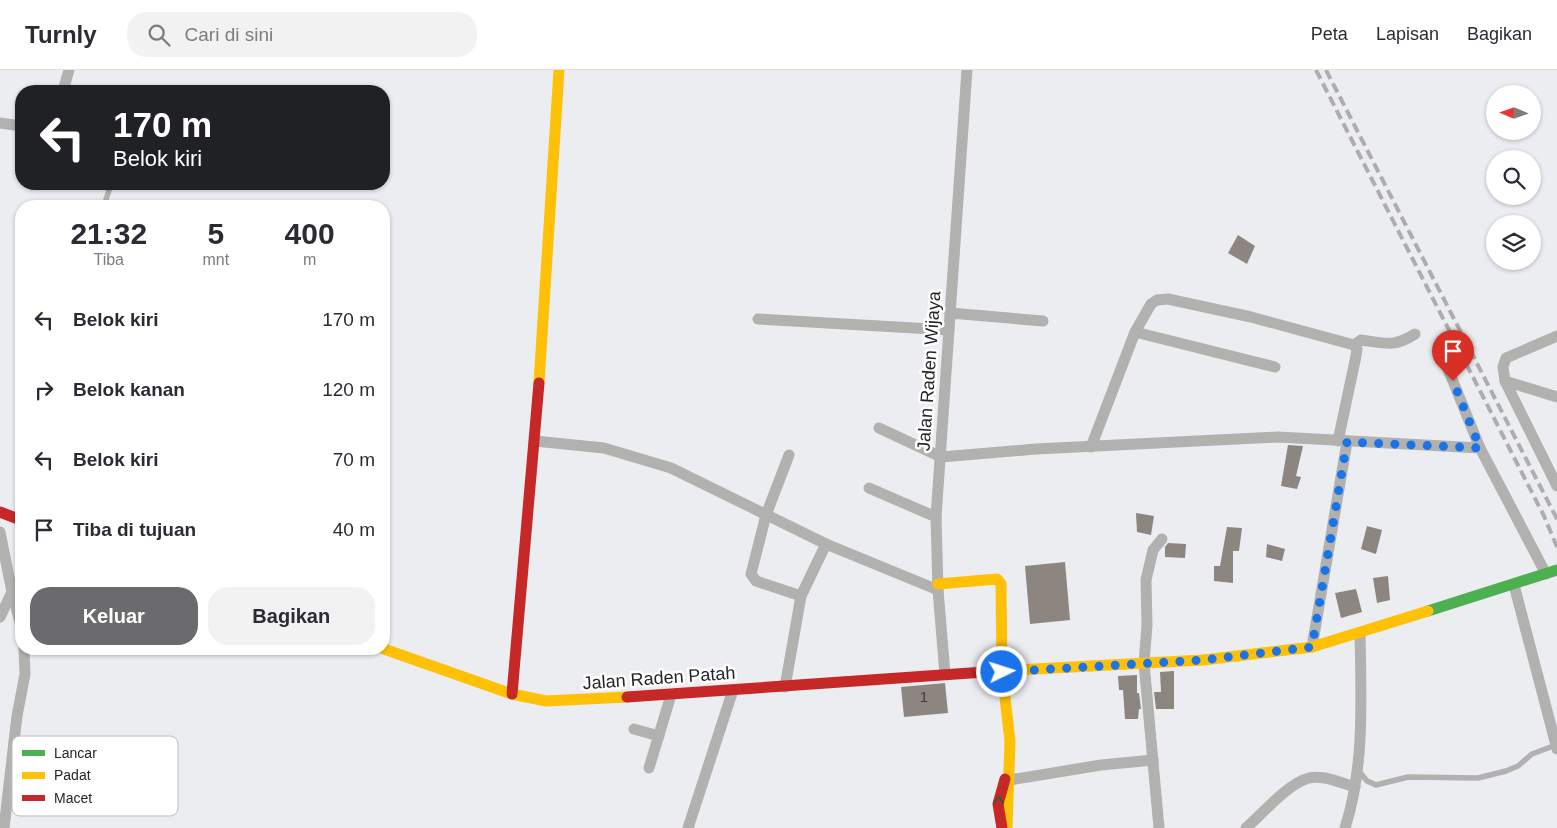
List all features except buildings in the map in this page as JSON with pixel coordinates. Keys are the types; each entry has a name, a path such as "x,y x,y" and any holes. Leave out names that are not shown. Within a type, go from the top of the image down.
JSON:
{"street":[{"path":"64,85 68,70"},
{"path":"512,694 535,442 559,70"},
{"name":"Jalan Raden Wijaya","path":"945,674 938,587 936,517 967,70"},
{"path":"0,122 15,125"},
{"path":"1091,447 1135,332 1150,304 1157,300 1168,298 1354,345 1357,349 1312,647"},
{"path":"950,313 1043,321"},
{"path":"758,319 949,330"},
{"path":"1135,332 1275,367"},
{"path":"1354,345 1358,340 1383,345 1392,344 1415,334"},
{"path":"1557,336 1506,358 1503,367 1505,381 1557,486"},
{"path":"1446,364 1480,448 1552,572"},
{"path":"1505,381 1557,396"},
{"path":"879,428 941,457 1278,437 1480,448"},
{"path":"535,442 604,448 671,468 826,544 938,587 996,579 1000,581 1002,672 1009,722 1007,828"},
{"path":"789,455 766,515 751,574 756,580 801,596"},
{"path":"869,488 936,517"},
{"path":"0,512 15,518"},
{"path":"0,532 15,603"},
{"path":"1159,828 1144,663 1147,625 1146,580 1153,550 1162,539"},
{"path":"785,687 801,596 826,544"},
{"name":"Jalan Raden Patah","path":"390,651 512,694 546,701 671,695 945,674 1203,660 1312,647 1552,572"},
{"path":"1514,585 1557,747"},
{"path":"0,617 12,592"},
{"path":"1345,828 1358,769 1360,633"},
{"path":"15,736 25,674 24,655"},
{"path":"688,828 734,690"},
{"path":"648,768 671,695"},
{"path":"634,729 659,736"},
{"path":"4,828 12,759"},
{"path":"1002,828 997,812 998,802 1002,785 1009,777 1153,760"},
{"path":"1246,828 1275,800 1305,779 1315,778 1336,781 1354,788"}],"lane":[{"path":"1358,769 1367,781 1376,785 1408,777 1478,778 1512,768 1532,754 1557,747"}],"railway":[{"path":"1316,70 1544,516 1557,547"},
{"path":"1326,70 1557,519"}],"traffic: fast":[{"path":"1428,611 1557,570"}],"traffic: slow":[{"path":"539,383 559,70"},
{"path":"938,584 997,579 1001,584 1002,672 1010,741 1007,828"},
{"path":"999,671 1203,660 1312,647 1428,611"},
{"path":"390,651 512,694 546,701 627,697"}],"traffic: jam":[{"path":"512,694 539,383"},
{"path":"0,512 15,518"},
{"path":"627,697 999,671"},
{"path":"1002,828 998,804 1005,779"}],"route":[{"path":"1002,672 1203,660 1312,647 1329,537 1347,442 1480,448 1453,381"}]}
